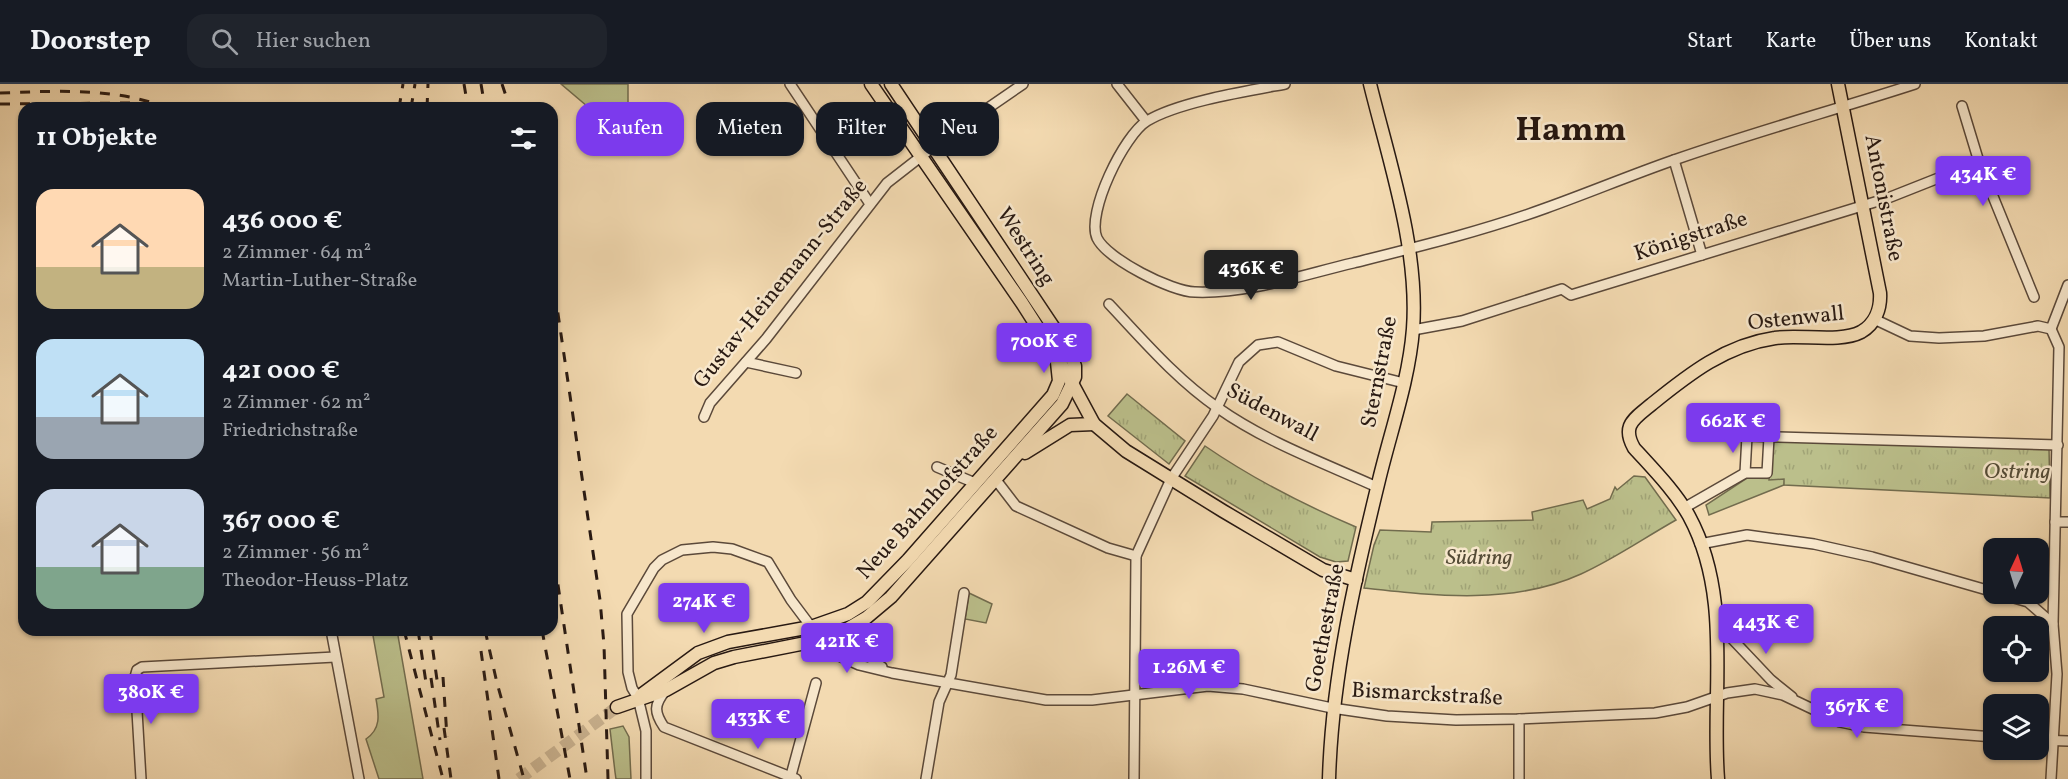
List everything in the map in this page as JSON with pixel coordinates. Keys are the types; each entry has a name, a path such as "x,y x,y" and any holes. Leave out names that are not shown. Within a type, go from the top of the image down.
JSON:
{"main road":[{"name":"Westring","path":"872,84 919,152"},
{"name":"Westring","path":"891,84 919,126"},
{"name":"Sternstraße","path":"1370,84 1408,249 1413,290 1413,330 1404,382 1377,487"},
{"name":"Antonistraße","path":"1838,84 1880,297 1879,309 1874,319"},
{"name":"Westring","path":"922,156 1056,356 1073,386"},
{"name":"Westring","path":"939,156 1068,350 1075,366 1073,386"},
{"name":"Ostenwall","path":"1684,508 1634,448 1628,433 1630,424 1635,419 1714,358 1730,350 1777,338 1852,335 1862,331 1874,319"},
{"name":"Neue Bahnhofstraße","path":"638,698 663,677 698,653 728,642 811,627 848,614 876,593 1053,396 1059,381 1056,356"},
{"path":"1073,386 1094,424 1126,451 1323,570 1356,580"},
{"name":"Neue Bahnhofstraße","path":"638,698 666,690 714,663 821,640 842,632 866,618 891,597 996,480 1062,404 1073,386"},
{"path":"1011,463 1071,425 1094,424"},
{"name":"Goethestraße","path":"1329,779 1332,708 1356,580 1377,487"},
{"path":"1684,508 1700,544 1718,624 1718,779"},
{"path":"617,707 638,698"}],"street":[{"path":"790,84 870,204"},
{"name":"Gustav-Heinemann-Straße","path":"997,102 1023,84"},
{"path":"1117,84 1146,121"},
{"path":"1285,84 1219,97 1146,121 1125,144 1096,213 1097,237 1105,248 1151,278 1174,288 1200,293 1258,286 1408,249 1549,207 1674,160 1915,84"},
{"path":"1962,106 1979,162 2034,297"},
{"name":"Gustav-Heinemann-Straße","path":"704,417 710,403 746,362 887,183 922,156"},
{"path":"1674,160 1702,255"},
{"name":"Königstraße","path":"1413,330 1451,324 1562,289 1571,294 1863,205 1979,162"},
{"path":"2051,779 2057,657 2053,624 2055,522 2058,445 2063,416 2060,347 2051,329 2068,285"},
{"name":"Südenwall","path":"1109,304 1164,362 1217,407 1243,425 1377,487"},
{"name":"Ostenwall","path":"1874,319 1910,336 1920,337 1966,337 2038,326 2051,329"},
{"path":"1134,779 1136,556 1171,479 1217,407 1239,362 1258,345 1278,342 1336,366 1404,382"},
{"path":"746,362 796,372"},
{"path":"1745,472 1747,436 2058,445"},
{"path":"1684,508 1745,472 1767,473 1769,437"},
{"path":"937,467 975,483"},
{"path":"996,480 1016,506 1108,548 1136,556"},
{"path":"2055,522 2068,522"},
{"path":"1700,544 1747,535 1814,544 1872,557 1983,589"},
{"name":"Bismarckstraße","path":"646,779 646,731 628,670 627,614 654,568 672,553 723,547 768,562 811,627 837,655 860,665 892,673 1046,700 1092,700 1192,686 1225,686 1332,708 1419,718 1519,719 1655,713 1687,707 1735,691 1755,690 1783,695 1798,703"},
{"path":"926,779 939,702 945,683 951,675 964,593"},
{"path":"2030,604 2053,624"},
{"path":"866,618 862,628 861,646 875,663 892,673"},
{"path":"1718,624 1771,680 1798,703 1840,722 1888,729 1983,736"},
{"path":"332,636 359,779"},
{"path":"141,779 135,677 137,670 142,667 335,657"},
{"path":"666,690 656,708 656,715 664,727 792,779 816,683"},
{"path":"1518,779 1519,719"},
{"path":"2049,741 2068,741"}],"green space":[{"path":"561,84 628,84 628,102 582,102"},
{"path":"1127,394 1185,441 1169,464 1108,416"},
{"name":"Ostring","path":"1775,441 2049,448 2050,498 1784,485 1784,479 1769,480 1772,445"},
{"path":"1205,446 1278,490 1356,527 1348,561 1336,562 1320,557 1185,476"},
{"name":"Südring","path":"1634,476 1645,477 1676,520 1581,574 1555,584 1529,590 1474,596 1419,594 1364,588 1380,530 1431,532 1432,522 1533,520 1532,512 1583,500 1587,509 1610,499 1615,487 1617,490"},
{"path":"1747,478 1785,479 1784,485 1709,515 1706,505"},
{"path":"969,593 992,604 986,623 965,619"},
{"path":"373,636 398,636 423,779 379,779 366,739 377,726 376,699 384,697"},
{"path":"623,726 629,737 631,779 616,779 610,729"}],"tunnel":[{"path":"519,779 617,707"}],"railway":[{"path":"400,102 403,84"},
{"path":"412,102 415,84"},
{"path":"427,102 428,84"},
{"path":"464,84 467,102"},
{"path":"481,84 484,102"},
{"path":"502,84 508,102"},
{"path":"0,93 64,91 106,93 150,102"},
{"path":"0,104 18,104"},
{"path":"558,314 600,600 604,645 608,779"},
{"path":"558,585 587,779"},
{"path":"406,636 443,779"},
{"path":"419,636 427,689"},
{"path":"431,636 438,687"},
{"path":"486,636 524,779"},
{"path":"543,636 570,779"},
{"path":"481,651 499,779"},
{"path":"443,677 447,737"},
{"path":"431,678 440,740"},
{"path":"444,728 451,779"}],"district":[{"name":"Hamm","path":"1571,131"}]}
